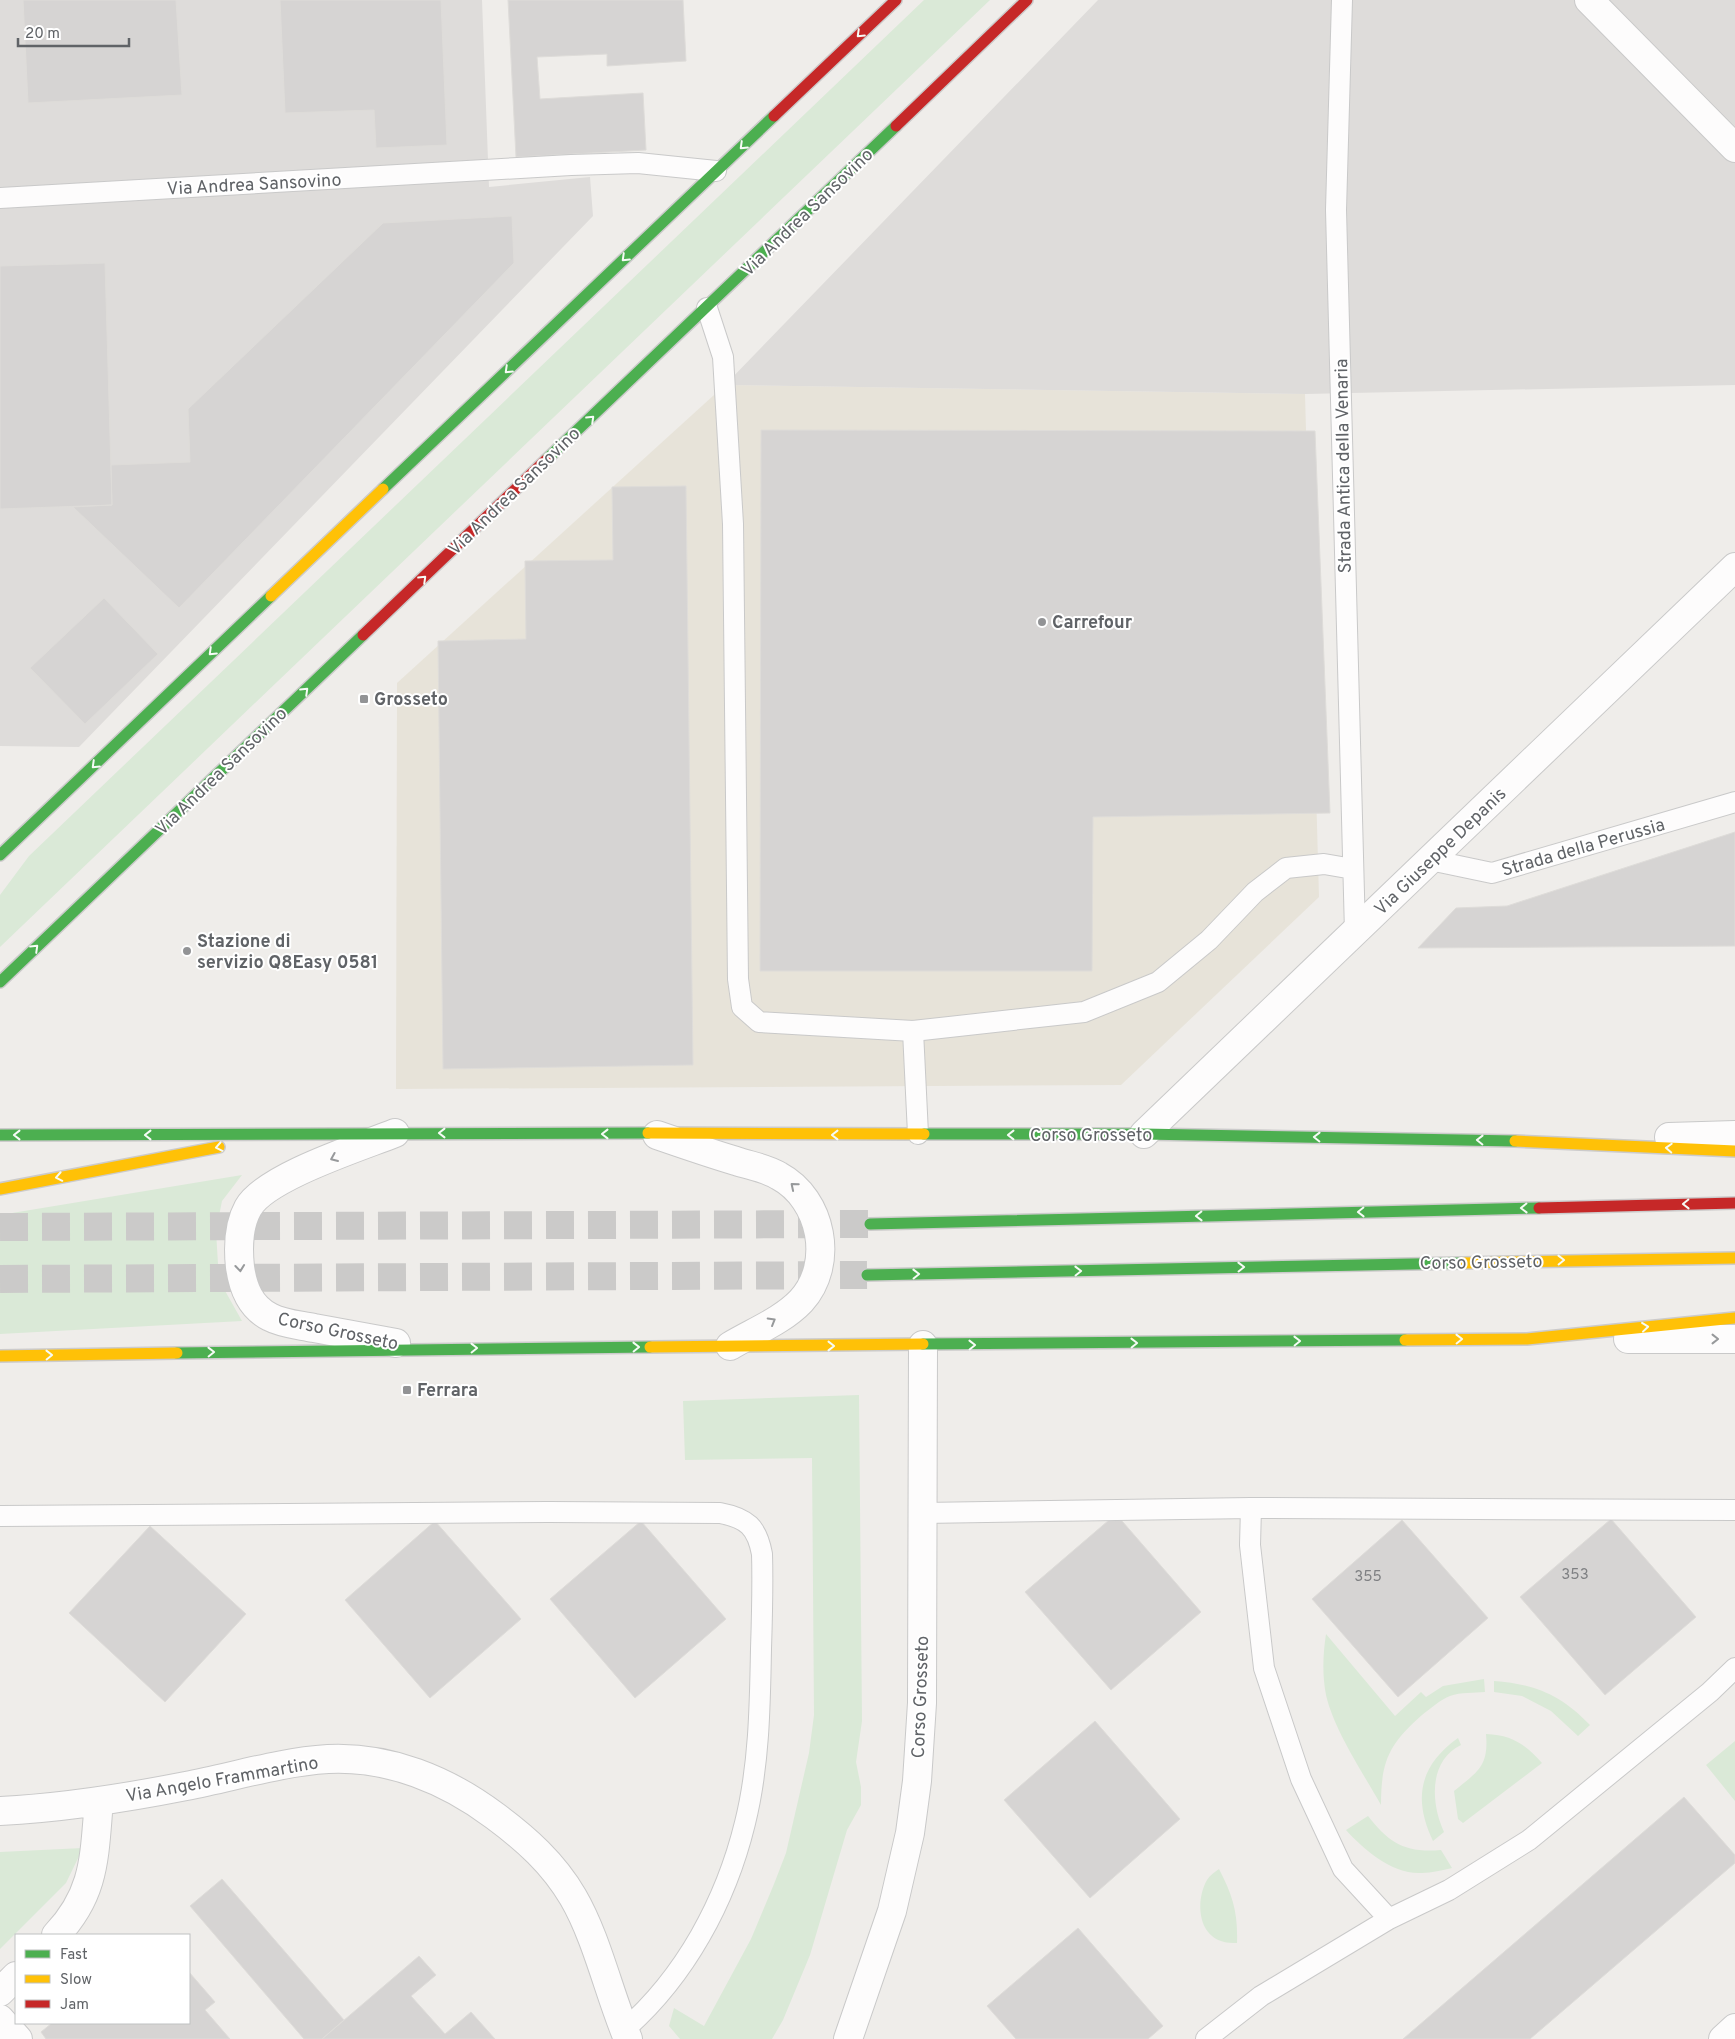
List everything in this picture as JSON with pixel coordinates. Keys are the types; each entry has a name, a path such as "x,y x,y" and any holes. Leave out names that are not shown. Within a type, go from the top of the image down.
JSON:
{"main road":[{"path":"0,855 896,0"},
{"name":"Via Andrea Sansovino","path":"0,982 1028,0"},
{"name":"Corso Grosseto","path":"0,1135 395,1133 1144,1134 1528,1141 1735,1151"},
{"path":"0,1189 284,1134"},
{"path":"870,1224 1735,1203"},
{"name":"Corso Grosseto","path":"867,1275 1735,1258"},
{"name":"Corso Grosseto","path":"0,1356 425,1349 1527,1339 1735,1318"}],"street":[{"path":"1589,0 1735,148"},
{"name":"Via Giuseppe Depanis","path":"1144,1134 1735,566"},
{"name":"Corso Grosseto","path":"395,1133 278,1182 257,1196 249,1206 241,1226 239,1248 241,1276 249,1298 263,1313 272,1318 425,1349"},
{"name":"Corso Grosseto","path":"654,1134 779,1176 798,1188 815,1214 820,1245 816,1273 807,1292 786,1314 730,1346"},
{"name":"Corso Grosseto","path":"1528,1141 1735,1135"},
{"name":"Corso Grosseto","path":"1527,1339 1735,1339"},
{"name":"Corso Grosseto","path":"848,2039 892,1911 911,1825 920,1755 922,1703 923,1345"},
{"name":"Via Angelo Frammartino","path":"0,1811 98,1801 186,1786 288,1764 328,1759 349,1759 386,1764 436,1781 484,1807 523,1836 554,1868 581,1912 626,2034"},
{"path":"57,1934 77,1909 90,1880 98,1801"},
{"path":"0,1992 15,1977"},
{"path":"0,2019 18,2039"},
{"path":"1722,2039 1735,2028"}],"lane":[{"name":"Strada Antica della Venaria","path":"1342,0 1336,210 1354,932"},
{"name":"Via Andrea Sansovino","path":"0,198 580,164 638,163 716,171"},
{"path":"707,308 723,357 733,524 738,978 742,1007 759,1022 913,1031 1084,1012 1158,982 1209,940 1255,892 1286,868 1324,864 1353,869"},
{"name":"Strada della Perussia","path":"1430,860 1492,873 1735,802"},
{"path":"913,1031 918,1134"},
{"path":"1251,1508 1250,1545 1264,1668 1302,1779 1343,1868 1389,1919"},
{"path":"923,1513 1251,1508 1735,1510"},
{"path":"0,1516 548,1512 720,1513 732,1515 753,1528 759,1540 762,1554 760,1693 754,1772 745,1822 728,1874 704,1928 659,1997 626,2034"},
{"path":"1206,2039 1261,1996 1389,1919 1449,1890 1528,1840 1710,1692 1735,1668"}],"shaded area":[{"path":"0,0 482,0 489,187 590,177 593,216 79,747 0,746"},
{"path":"1098,0 1735,0 1735,385 1305,394 725,385"},
{"path":"725,385 1305,394 1319,897 1121,1085 396,1089 397,683"}],"green space":[{"path":"924,0 990,0 0,947 0,895 29,856"},
{"path":"242,1175 222,1201 216,1231 219,1280 242,1321 0,1334 0,1215"},
{"path":"859,1395 862,1721 856,1762 861,1787 861,1805 847,1830 810,1955 783,2020 772,2039 680,2039 669,2026 674,2008 704,2026 751,1939 774,1884 786,1853 809,1753 814,1715 812,1458 685,1460 683,1401"},
{"path":"1326,1634 1395,1716 1421,1692 1426,1697 1443,1686 1484,1679 1485,1692 1447,1697 1422,1715 1402,1735 1389,1754 1385,1765 1381,1805 1350,1751 1330,1708 1323,1672"},
{"path":"1494,1681 1535,1688 1546,1693 1569,1706 1590,1725 1578,1736 1551,1711 1522,1696 1494,1692"},
{"path":"1486,1734 1503,1736 1517,1742 1542,1763 1463,1823 1458,1819 1454,1791 1480,1768 1486,1754"},
{"path":"1458,1738 1461,1745 1450,1752 1443,1761 1435,1784 1437,1809 1444,1832 1433,1841 1423,1811 1423,1784 1435,1760"},
{"path":"1735,1741 1735,1801 1706,1765"},
{"path":"1368,1816 1383,1833 1399,1844 1417,1850 1441,1850 1452,1868 1411,1873 1390,1866 1380,1860 1346,1830"},
{"path":"83,1848 66,1883 0,1949 0,1852"},
{"path":"1219,1869 1234,1905 1237,1923 1237,1943 1223,1942 1213,1937 1207,1931 1201,1915 1200,1906 1203,1888 1208,1878"}],"building":[{"path":"23,0 176,0 182,95 28,103"},
{"path":"280,0 441,0 447,145 376,148 374,110 285,113"},
{"path":"508,0 683,0 686,61 607,66 607,54 537,57 540,99 643,93 646,150 516,157"},
{"path":"512,216 514,263 179,608 73,507 112,505 111,465 190,462 188,409 383,223"},
{"path":"105,263 112,505 0,509 0,266"},
{"name":"Carrefour","path":"761,430 1315,431 1330,813 1093,817 1092,971 760,971"},
{"path":"686,486 693,1065 443,1069 438,641 526,639 525,561 613,560 612,487"},
{"path":"104,598 158,654 85,724 30,668"},
{"path":"1735,832 1735,946 1418,948 1456,908 1507,906"},
{"path":"1116,1514 1201,1612 1111,1690 1025,1592"},
{"path":"1611,1519 1696,1617 1605,1695 1520,1597"},
{"path":"1402,1520 1488,1618 1398,1697 1312,1599"},
{"path":"435,1521 521,1619 430,1698 345,1600"},
{"path":"641,1521 726,1619 635,1698 550,1599"},
{"path":"150,1526 246,1614 165,1702 69,1613"},
{"path":"1095,1721 1180,1819 1090,1898 1004,1800"},
{"path":"1684,1797 1735,1855 1735,1863 1530,2039 1403,2039"},
{"path":"222,1879 344,2020 322,2039 304,2039 190,1906"},
{"path":"1078,1928 1163,2026 1148,2039 1016,2039 987,2006"},
{"path":"419,1956 436,1975 411,1996 445,2034 471,2012 495,2039 322,2039"},
{"path":"190,1973 215,2002 205,2010 230,2039 46,2039 41,2032 51,2024 190,2024"}],"tunnel":[{"path":"0,1227 870,1224"},
{"path":"0,1279 867,1275"}],"traffic: fast":[{"path":"383,489 774,116"},
{"path":"546,460 896,126"},
{"path":"0,855 271,596"},
{"path":"0,982 363,635"},
{"path":"0,1135 648,1133"},
{"path":"924,1134 1144,1134 1515,1141"},
{"path":"870,1224 1539,1208"},
{"path":"867,1275 1462,1263"},
{"path":"923,1344 1405,1340"},
{"path":"177,1353 650,1347"}],"traffic: slow":[{"path":"271,596 383,489"},
{"path":"648,1133 924,1134"},
{"path":"1515,1141 1735,1151"},
{"path":"0,1189 219,1147"},
{"path":"1462,1263 1735,1258"},
{"path":"1405,1340 1527,1339 1735,1318"},
{"path":"650,1347 923,1344"},
{"path":"0,1356 177,1353"}],"traffic: jam":[{"path":"774,116 896,0"},
{"path":"896,126 1027,0"},
{"path":"363,635 546,460"},
{"path":"1539,1208 1735,1203"}],"place":[{"name":"Carrefour","path":"1042,622"},
{"name":"Grosseto","path":"364,699"},
{"name":"Stazione di servizio Q8Easy 0581","path":"187,951"},
{"name":"Ferrara","path":"407,1390"}]}
